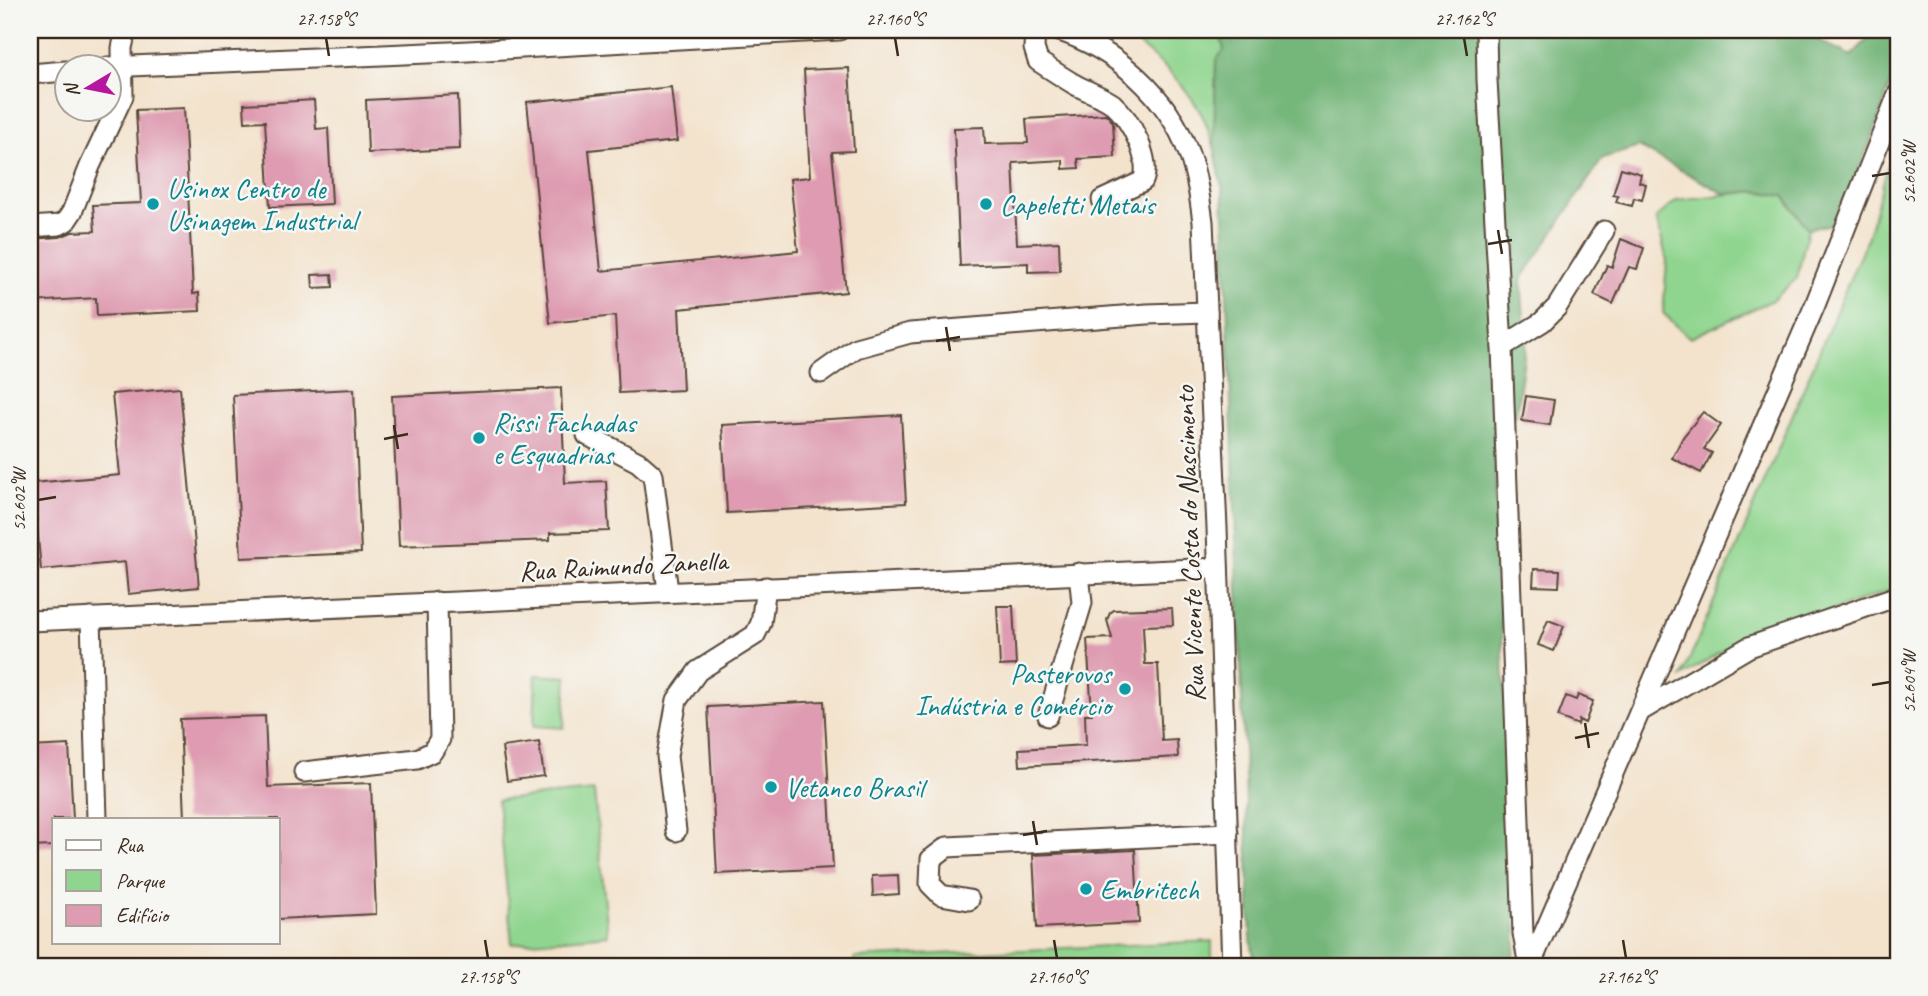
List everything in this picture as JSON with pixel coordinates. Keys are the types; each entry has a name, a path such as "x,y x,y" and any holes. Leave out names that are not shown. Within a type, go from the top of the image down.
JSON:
{"street":[{"path":"119,52 126,30"},
{"path":"122,66 450,52 839,30"},
{"path":"1035,30 1034,48 1038,61 1072,83 1113,104 1129,126 1146,158 1147,171 1143,181 1102,200"},
{"name":"Rua Vicente Costa do Nascimento","path":"1057,30 1082,38 1121,62 1154,95 1174,124 1189,153 1198,184 1203,222 1219,568 1232,966"},
{"path":"1486,30 1502,347 1523,934 1530,966"},
{"path":"30,74 52,72"},
{"path":"1530,966 1815,305 1898,94"},
{"path":"30,227 59,225 66,221 111,122"},
{"path":"1502,347 1542,322 1557,307 1604,231"},
{"path":"821,373 856,348 910,333 1147,314 1207,312"},
{"path":"587,435 638,462 653,475 668,591"},
{"name":"Rua Raimundo Zanella","path":"30,621 1219,568"},
{"path":"1048,716 1082,604 1079,573"},
{"path":"676,831 667,756 677,700 698,671 755,635 761,623 766,587"},
{"path":"1642,710 1749,647 1898,596"},
{"path":"304,772 417,759 432,752 440,739 437,602"},
{"path":"91,618 97,818"},
{"path":"969,900 941,895 930,884 931,859 939,851 947,847 1228,833"}],"green space":[{"path":"1119,30 1220,30 1224,50 1216,60 1214,146 1202,115 1176,78"},
{"path":"1220,30 1798,30 1851,56 1877,30 1898,30 1898,63 1838,223 1808,229 1784,196 1757,191 1725,194 1639,147 1603,158 1521,280 1526,344 1516,415 1493,434 1516,941 1513,963 1507,966 1255,966 1251,939 1223,191 1214,146 1216,60 1224,50"},
{"path":"1888,165 1898,171 1898,587 1722,651 1682,677 1868,236"},
{"path":"1757,191 1784,196 1808,229 1797,278 1773,300 1690,338 1663,313 1667,260 1656,218 1677,200"},
{"path":"536,675 567,677 564,728 534,726"},
{"path":"594,791 608,935 512,944 498,800"},
{"path":"1212,941 1212,966 855,966 854,958"}],"building":[{"path":"849,68 854,151 832,152 846,292 679,309 683,390 619,393 615,316 550,323 527,102 671,87 677,141 589,150 601,271 798,251 790,179 810,177 804,70"},
{"path":"458,95 460,149 368,153 366,100"},
{"path":"314,100 316,129 328,128 332,204 270,207 265,121 245,122 244,104"},
{"name":"Usinox Centro de Usinagem Industrial","path":"184,108 193,294 199,293 200,311 97,316 96,298 30,302 30,239 95,231 93,205 141,203 136,110"},
{"path":"1106,114 1113,122 1115,157 1078,159 1079,168 1063,169 1063,160 1013,163 1017,244 1059,242 1060,271 1028,272 1028,263 960,266 954,128 984,127 985,144 1028,143 1026,119"},
{"path":"1621,168 1641,174 1639,182 1646,184 1642,200 1634,198 1632,206 1616,202 1618,196 1613,195"},
{"path":"1621,239 1644,248 1637,269 1629,267 1613,304 1594,295 1607,265 1612,267"},
{"path":"332,274 333,287 313,288 312,275"},
{"path":"180,388 199,587 128,594 125,562 41,570 33,483 120,475 112,394"},
{"name":"Rissi Fachadas e Esquadrias","path":"561,388 565,483 606,481 609,531 550,533 550,540 399,546 392,396"},
{"path":"354,389 361,553 241,558 233,395"},
{"path":"1526,396 1554,400 1550,425 1522,421"},
{"path":"1703,412 1721,425 1704,449 1712,453 1701,473 1672,458 1683,437"},
{"path":"901,415 906,503 727,513 722,425"},
{"path":"1534,569 1560,570 1559,587 1533,586"},
{"path":"997,606 1013,606 1016,665 1000,666"},
{"path":"1172,608 1173,625 1143,626 1145,664 1158,664 1162,741 1177,740 1178,757 1020,766 1019,749 1086,745 1085,714 1092,714 1087,639 1112,638 1107,620 1110,613 1114,610"},
{"path":"1548,620 1564,626 1554,651 1538,645"},
{"path":"1578,695 1593,701 1585,723 1579,720 1578,725 1558,717 1566,696 1576,700"},
{"name":"Vetanco Brasil","path":"824,701 833,868 717,874 708,707"},
{"path":"265,716 268,787 371,783 376,914 280,919 280,818 184,818 180,719"},
{"path":"539,742 544,776 507,781 502,747"},
{"path":"69,745 73,818 52,818 52,846 30,847 30,747"},
{"name":"Embritech","path":"1135,850 1139,923 1037,928 1033,855"},
{"path":"898,875 899,894 873,896 872,876"}],"place":[{"name":"Usinox Centro de Usinagem Industrial","path":"153,204"},
{"name":"Capeletti Metais","path":"986,204"},
{"name":"Rissi Fachadas e Esquadrias","path":"479,438"},
{"name":"Pasterovos Indústria e Comércio","path":"1125,689"},
{"name":"Vetanco Brasil","path":"771,787"},
{"name":"Embritech","path":"1086,889"}]}
